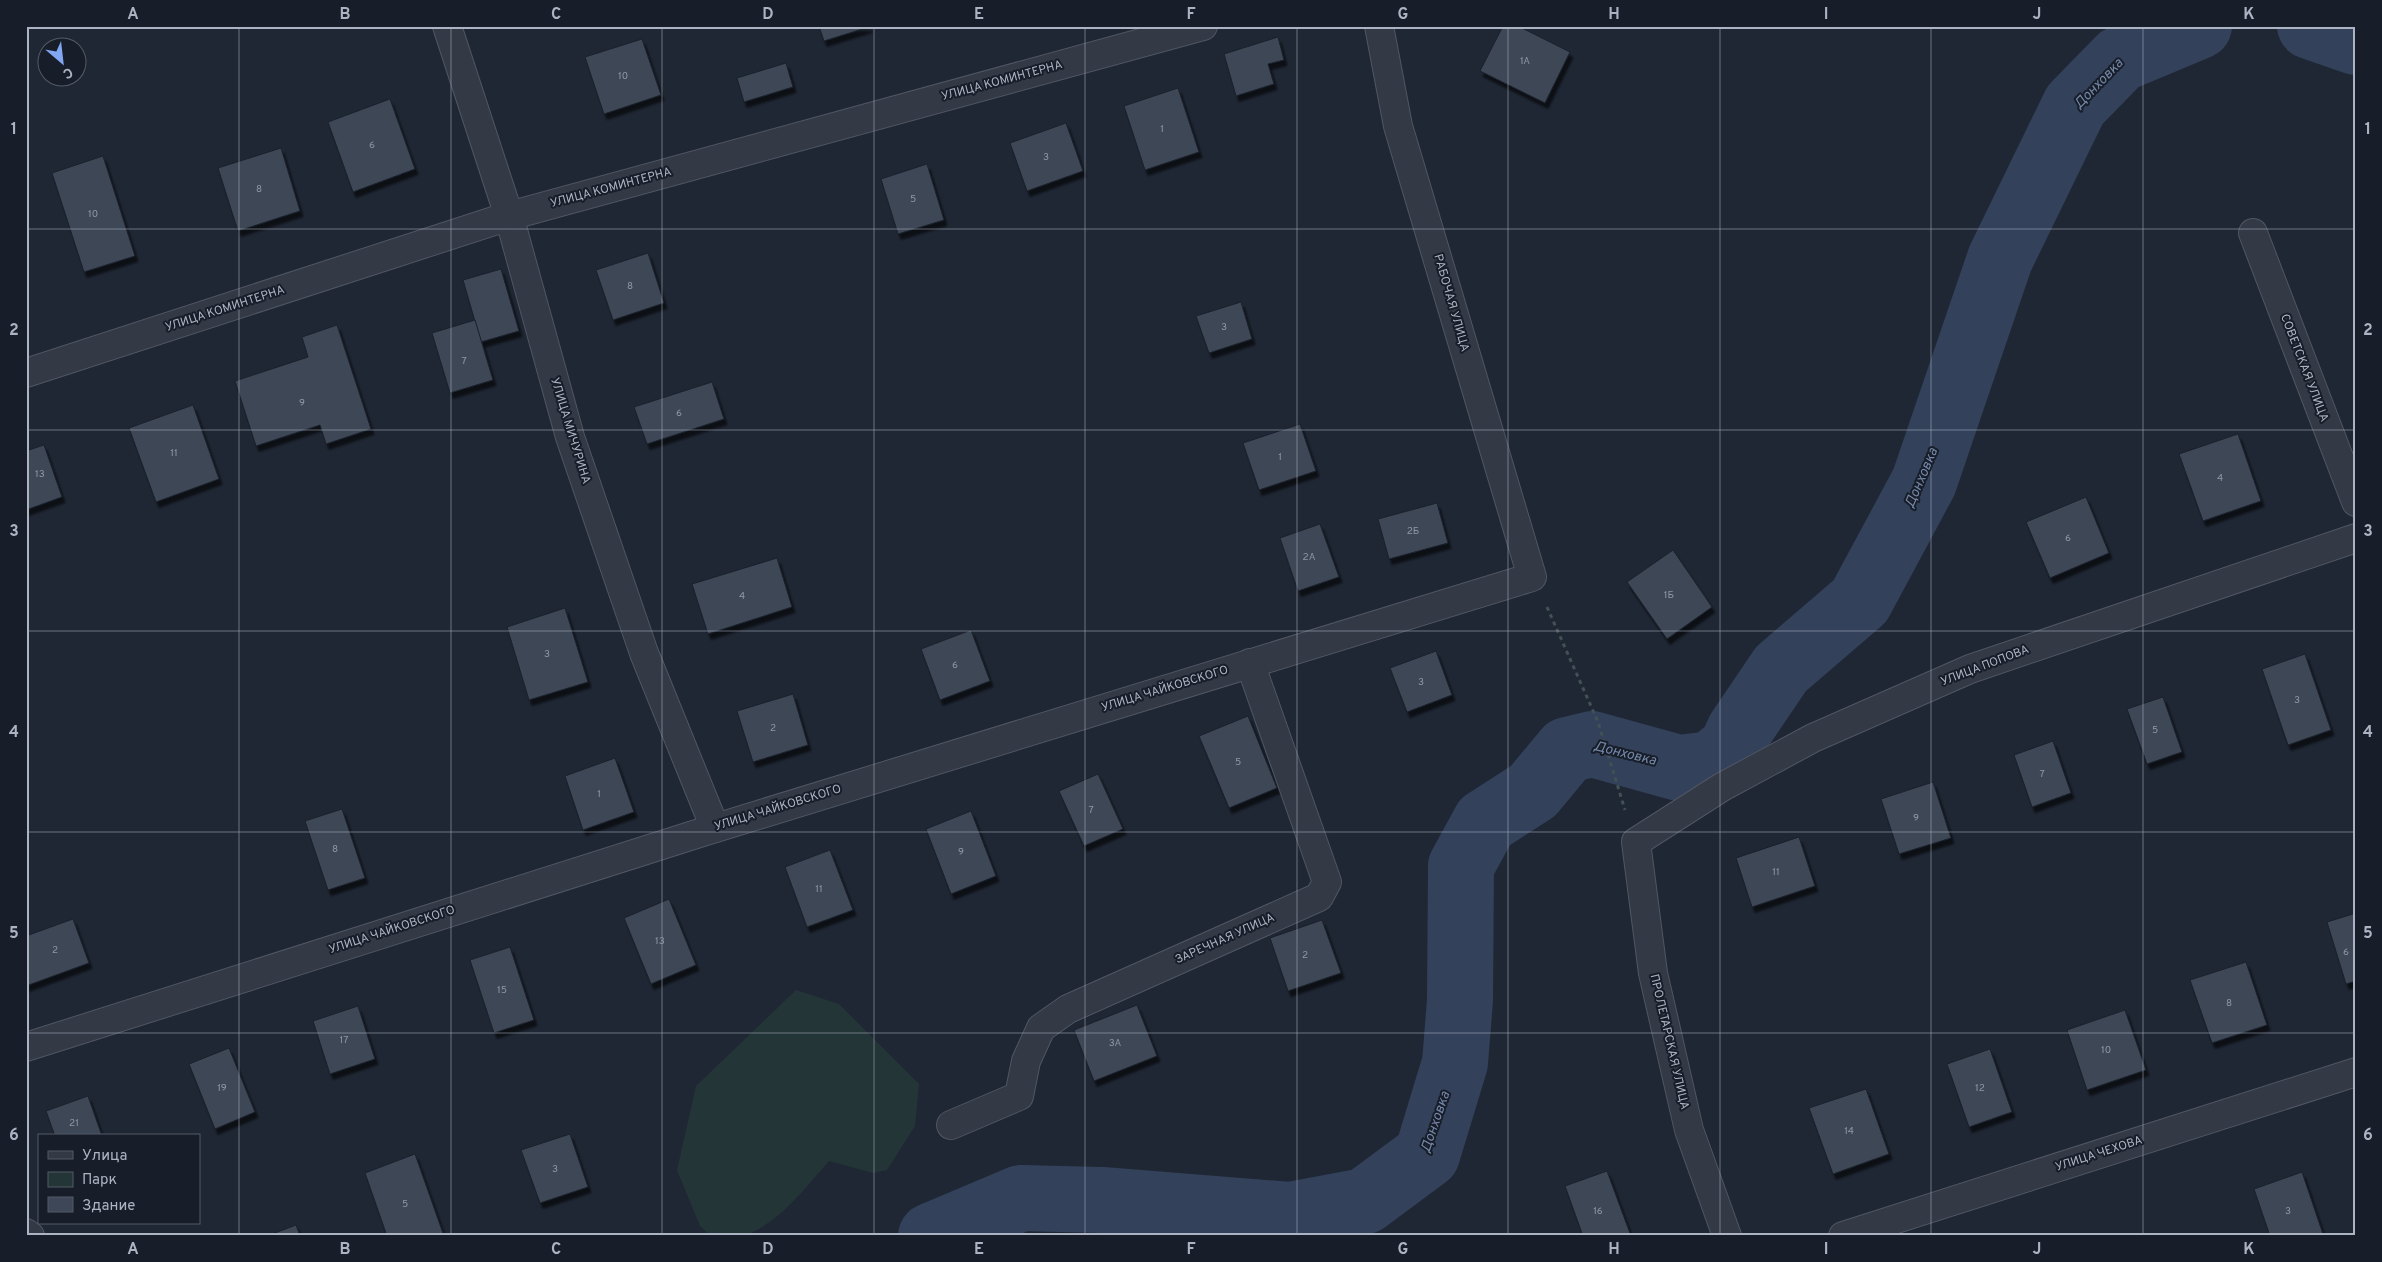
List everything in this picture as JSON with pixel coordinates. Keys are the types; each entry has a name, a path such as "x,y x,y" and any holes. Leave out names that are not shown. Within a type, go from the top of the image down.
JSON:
{"street":[{"name":"УЛИЦА МИЧУРИНА","path":"447,26 509,216 570,437 644,653 715,828"},
{"name":"УЛИЦА КОМИНТЕРНА","path":"26,373 509,216 1203,26"},
{"name":"РАБОЧАЯ УЛИЦА","path":"1379,26 1398,126 1532,577"},
{"name":"СОВЕТСКАЯ УЛИЦА","path":"2253,234 2356,502"},
{"name":"УЛИЦА ПОПОВА","path":"1636,842 1722,787 1813,738 1970,669 2356,538"},
{"name":"УЛИЦА ЧАЙКОВСКОГО","path":"26,1046 715,828 1532,577"},
{"name":"ЗАРЕЧНАЯ УЛИЦА","path":"951,1125 1020,1096 1026,1061 1041,1028 1068,1009 1319,897 1327,882 1250,663"},
{"name":"ПРОЛЕТАРСКАЯ УЛИЦА","path":"1636,842 1654,972 1689,1130 1727,1236"},
{"name":"УЛИЦА ЧЕХОВА","path":"1843,1236 2356,1072"},
{"path":"26,1233 30,1236"}],"path":[{"path":"1532,577 1556,624 1598,722 1614,778"}],"green space":[{"path":"796,990 839,1004 919,1084 915,1126 887,1170 873,1173 829,1161 792,1203 770,1222 746,1235 738,1237 711,1236 700,1226 677,1170 696,1086"}],"building":[{"path":"819,26 869,26 869,27 824,41"},
{"path":"1503,26 1518,26 1570,52 1545,103 1480,71"},
{"path":"1278,37 1284,60 1268,64 1274,84 1236,96 1224,54"},
{"path":"642,39 661,95 604,114 585,57"},
{"path":"786,63 793,87 744,102 737,78"},
{"path":"1178,88 1199,152 1145,170 1124,106"},
{"path":"390,99 415,169 353,192 328,122"},
{"path":"1066,123 1083,171 1027,191 1010,143"},
{"path":"281,148 300,211 238,231 218,168"},
{"path":"103,156 135,256 84,272 52,173"},
{"path":"927,164 944,220 898,234 881,179"},
{"path":"648,253 664,303 613,320 596,270"},
{"path":"501,269 519,331 481,342 463,280"},
{"path":"1241,302 1252,339 1209,353 1196,316"},
{"path":"475,320 493,380 450,393 432,333"},
{"path":"337,325 371,429 326,444 320,425 256,446 235,381 308,357 302,337"},
{"path":"712,382 724,419 647,444 634,407"},
{"path":"193,405 219,479 156,502 129,428"},
{"path":"1300,424 1316,471 1259,490 1243,443"},
{"path":"2238,434 2261,501 2203,521 2179,454"},
{"path":"44,445 62,497 26,510 26,451"},
{"path":"2086,497 2109,553 2050,578 2026,522"},
{"path":"1437,503 1448,543 1389,559 1378,519"},
{"path":"1320,524 1339,577 1298,591 1280,538"},
{"path":"1673,550 1712,607 1667,639 1627,582"},
{"path":"777,558 792,607 708,634 692,584"},
{"path":"565,608 588,682 529,700 507,627"},
{"path":"971,630 990,681 940,700 921,649"},
{"path":"1436,651 1452,695 1407,712 1390,668"},
{"path":"2305,654 2331,730 2288,745 2262,669"},
{"path":"793,694 808,745 753,762 737,711"},
{"path":"2163,697 2182,752 2147,764 2127,709"},
{"path":"1248,716 1277,788 1229,808 1199,736"},
{"path":"2053,741 2071,793 2032,807 2014,755"},
{"path":"615,758 634,812 583,830 565,776"},
{"path":"1098,774 1123,829 1084,846 1059,791"},
{"path":"1933,782 1951,838 1899,854 1881,799"},
{"path":"342,809 365,878 328,890 305,821"},
{"path":"971,811 996,876 951,894 926,829"},
{"path":"1799,837 1815,886 1752,907 1736,858"},
{"path":"830,850 853,910 807,927 785,867"},
{"path":"669,899 696,965 651,984 624,918"},
{"path":"2356,913 2356,981 2346,984 2327,922"},
{"path":"73,919 89,963 26,986 26,936"},
{"path":"1322,920 1341,973 1288,991 1270,938"},
{"path":"510,947 534,1020 494,1033 470,960"},
{"path":"2246,962 2267,1025 2212,1043 2190,980"},
{"path":"1137,1005 1157,1056 1094,1081 1074,1030"},
{"path":"358,1006 375,1059 330,1074 313,1021"},
{"path":"2125,1010 2146,1070 2087,1090 2067,1030"},
{"path":"229,1048 255,1112 215,1129 189,1064"},
{"path":"1990,1049 2012,1112 1969,1127 1947,1064"},
{"path":"1866,1089 1889,1154 1833,1174 1809,1108"},
{"path":"88,1096 101,1134 54,1134 46,1111"},
{"path":"570,1134 588,1187 540,1203 521,1150"},
{"path":"415,1154 444,1236 387,1236 365,1173"},
{"path":"1607,1171 1631,1236 1583,1236 1565,1186"},
{"path":"2302,1172 2323,1234 2270,1236 2254,1189"},
{"path":"296,1225 300,1236 267,1236"}],"waterway":[{"name":"Донховка","path":"931,1236 1021,1198 1102,1200 1290,1215 1365,1201 1427,1155 1455,1063 1460,1000 1461,866 1485,822 1533,791 1567,750 1592,744 1679,768 1712,764 1732,747 1739,731 1781,669 1860,601 1924,482 2000,259 2075,105 2120,59 2199,26"},
{"name":"Донховка","path":"2310,26 2356,42"}]}
